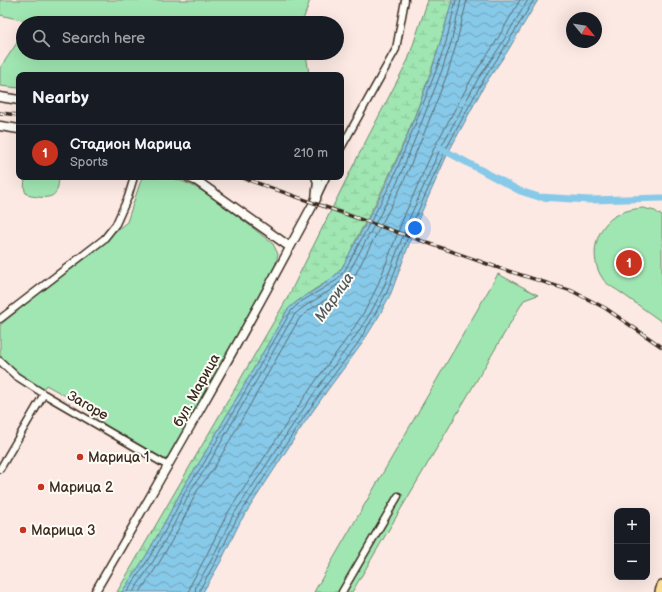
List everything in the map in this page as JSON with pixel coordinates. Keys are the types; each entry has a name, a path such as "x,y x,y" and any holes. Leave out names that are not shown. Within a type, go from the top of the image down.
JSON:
{"main road":[{"path":"0,97 16,100"},
{"path":"0,126 16,129"},
{"path":"195,180 290,247"},
{"path":"316,200 317,180"},
{"name":"бул. Марица","path":"290,247 316,200"},
{"path":"660,592 662,585"}],"street":[{"path":"344,143 396,49 405,0"},
{"path":"0,319 104,239 116,224 128,197 133,180"},
{"path":"316,200 325,180"},
{"name":"бул. Марица","path":"95,592 168,466 290,247"},
{"name":"Загоре","path":"0,361 16,376 44,394 168,466"},
{"path":"0,469 44,394"},
{"path":"342,592 398,496"}],"green space":[{"path":"0,0 310,0 304,16 16,16 16,19 0,15"},
{"path":"428,0 452,0 444,30 424,90 401,149 346,261 339,272 333,277 288,309 201,460 185,484 146,556 122,592 117,592 288,297 408,60"},
{"path":"16,44 16,60 307,60 309,72 16,72 16,88 0,86 0,68"},
{"path":"25,180 59,180 56,191 52,196 48,197 29,195 26,193"},
{"path":"141,180 178,180 214,197 273,244 278,254 275,267 166,460 107,426 82,405 46,385 41,392 16,374 0,355 0,325 127,222"},
{"path":"643,208 655,211 662,216 662,322 606,283 598,271 596,262 596,243 604,226 619,214"},
{"path":"498,274 538,295 524,300 352,592 314,592"}],"water":[{"name":"Марица","path":"452,0 538,0 507,52 485,84 448,153 418,220 391,293 379,316 361,345 303,425 240,522 220,563 203,592 122,592 146,556 185,484 201,460 288,309 330,280 342,268 384,190 408,135 425,90"}],"waterway":[{"path":"440,148 520,191 539,197 590,200 662,198"}],"railway":[{"path":"0,113 16,115"},
{"path":"249,180 496,267 572,291 605,308 662,347"}],"place":[{"name":"Стадион Марица","path":"629,263"},
{"name":"Марица 1","path":"80,457"},
{"name":"Марица 2","path":"41,487"},
{"name":"Марица 3","path":"23,530"}]}
